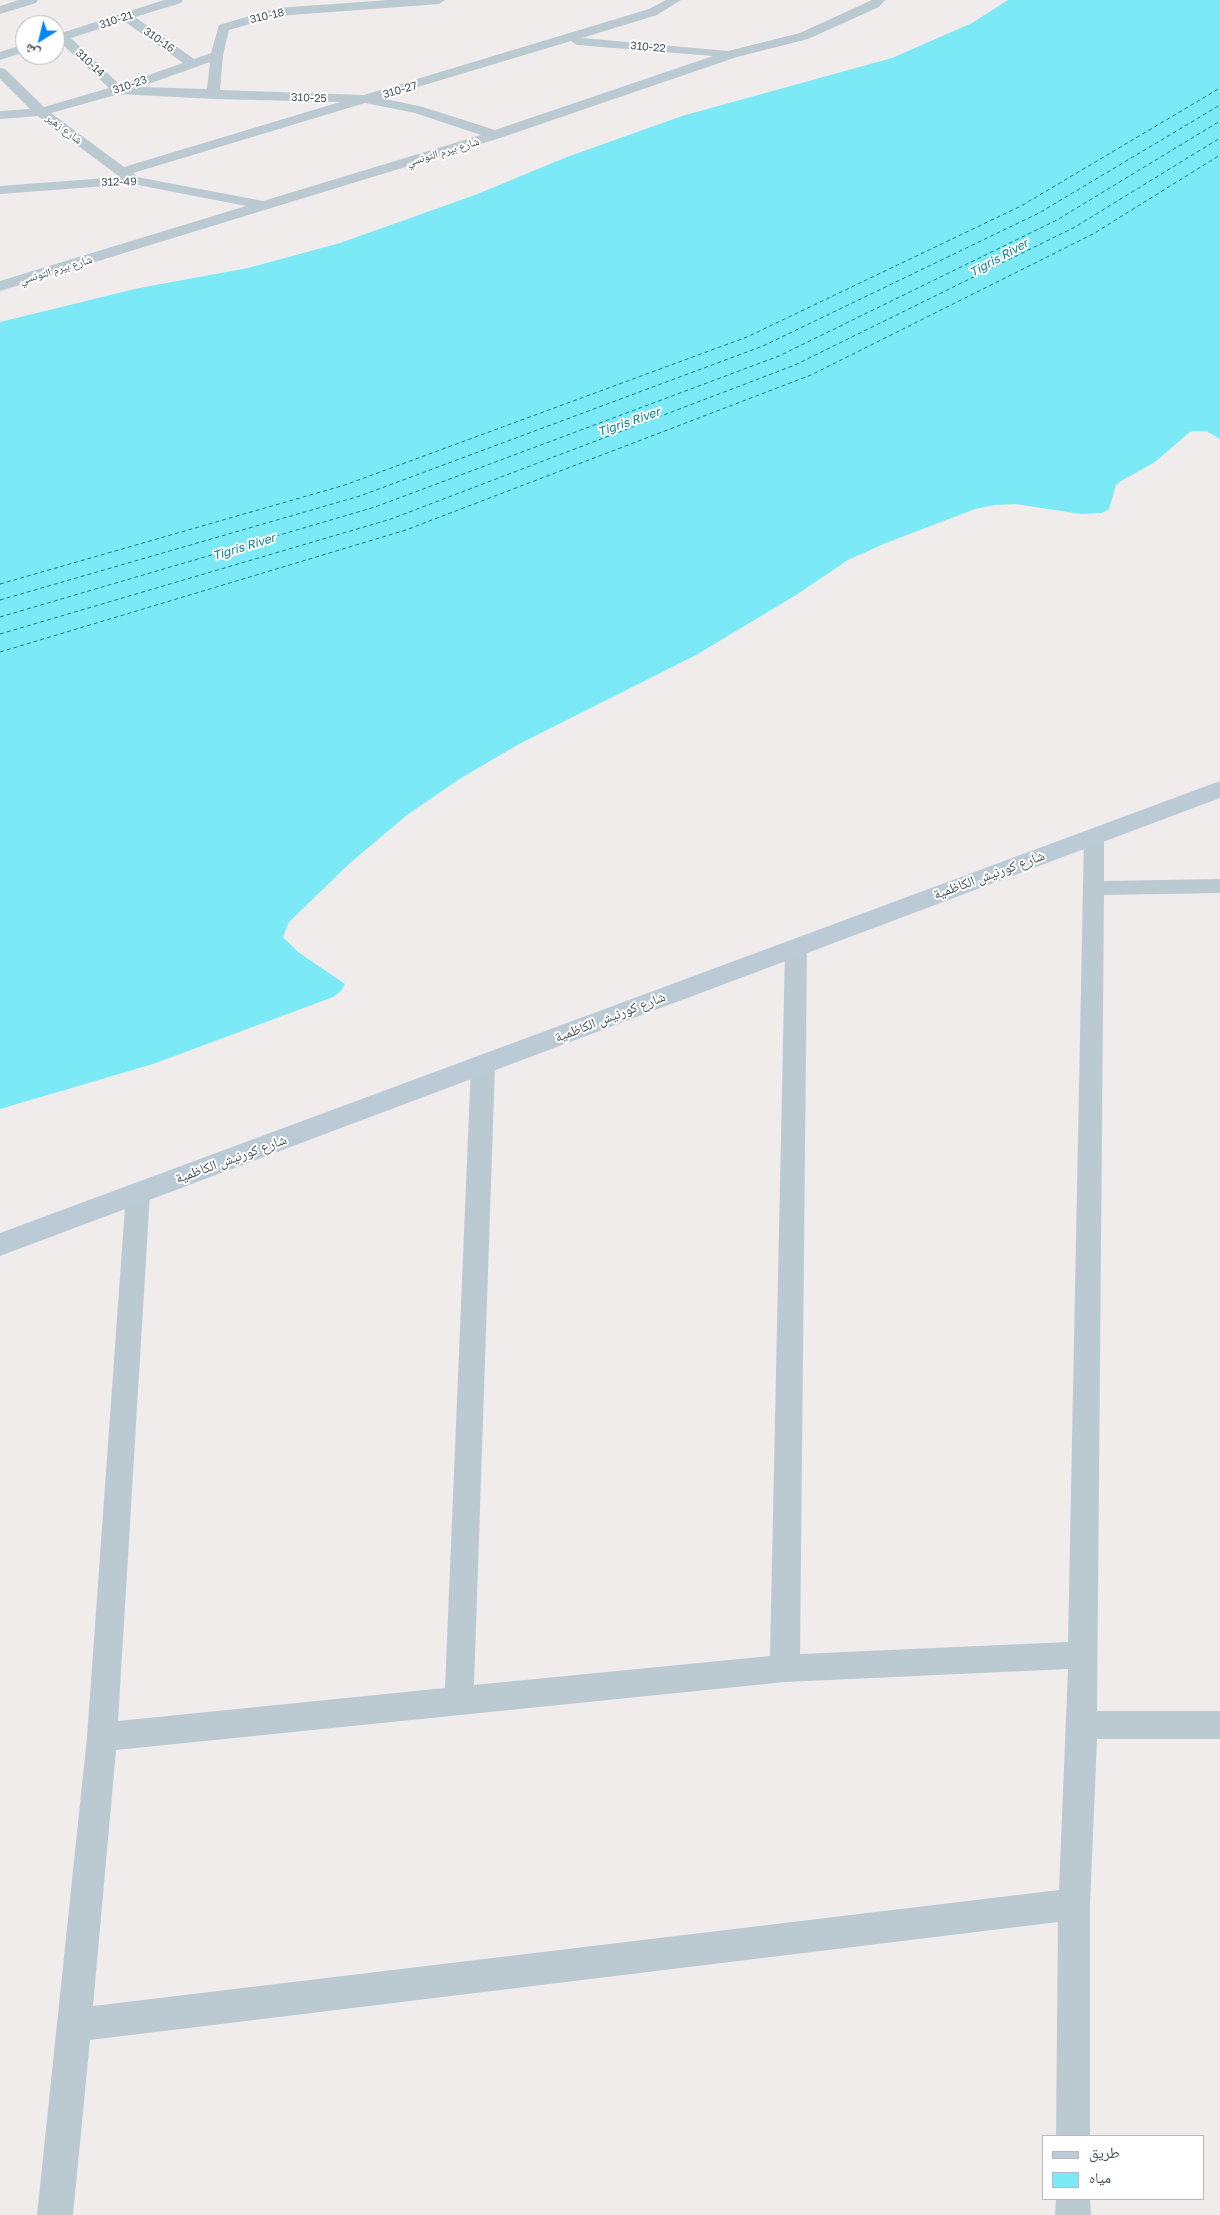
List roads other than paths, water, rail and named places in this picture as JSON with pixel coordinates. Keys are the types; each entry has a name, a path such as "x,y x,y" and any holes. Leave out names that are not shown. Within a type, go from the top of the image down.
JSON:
{"street":[{"path":"0,10 32,0"},
{"name":"310-21","path":"65,36 177,0"},
{"path":"266,0 277,12"},
{"name":"310-18","path":"213,95 218,55 224,28 277,12 439,0"},
{"name":"310-27","path":"128,176 365,99 653,12 675,0"},
{"path":"856,1 877,2"},
{"name":"شارع بيرم التونسي","path":"0,286 495,135 732,54 804,36 877,2"},
{"name":"310-16","path":"126,17 192,63"},
{"name":"310-22","path":"564,40 732,54"},
{"name":"310-14","path":"65,44 118,90"},
{"path":"0,56 15,51"},
{"name":"310-23","path":"0,115 41,112 118,90 218,55"},
{"name":"شارع زهير","path":"0,73 41,112 128,176"},
{"name":"310-25","path":"118,90 213,95 365,99 418,110 495,135"},
{"name":"312-49","path":"0,190 128,176 266,206"},
{"name":"شارع كورنيش الكاظمية","path":"0,1245 1220,789"},
{"path":"1073,2135 1074,1904 1082,1725 1094,836"},
{"path":"1093,888 1220,886"},
{"path":"785,1668 796,948"},
{"path":"459,1700 483,1065"},
{"path":"55,2215 76,2025 102,1737 138,1193"},
{"path":"102,1737 785,1668 1083,1655"},
{"path":"1082,1725 1220,1725"},
{"path":"76,2025 1074,1904"},
{"path":"1073,2200 1073,2215"}],"water":[{"name":"Tigris River","path":"1008,0 1220,0 1220,439 1206,431 1191,431 1155,462 1116,485 1109,509 1102,513 1081,514 1015,504 995,505 975,509 886,543 848,560 796,595 696,655 519,744 458,780 407,815 350,863 289,922 283,937 298,952 345,984 341,991 333,997 153,1064 0,1109 0,322 139,288 248,268 340,243 475,195 567,157 682,116 892,58 972,23"}]}
